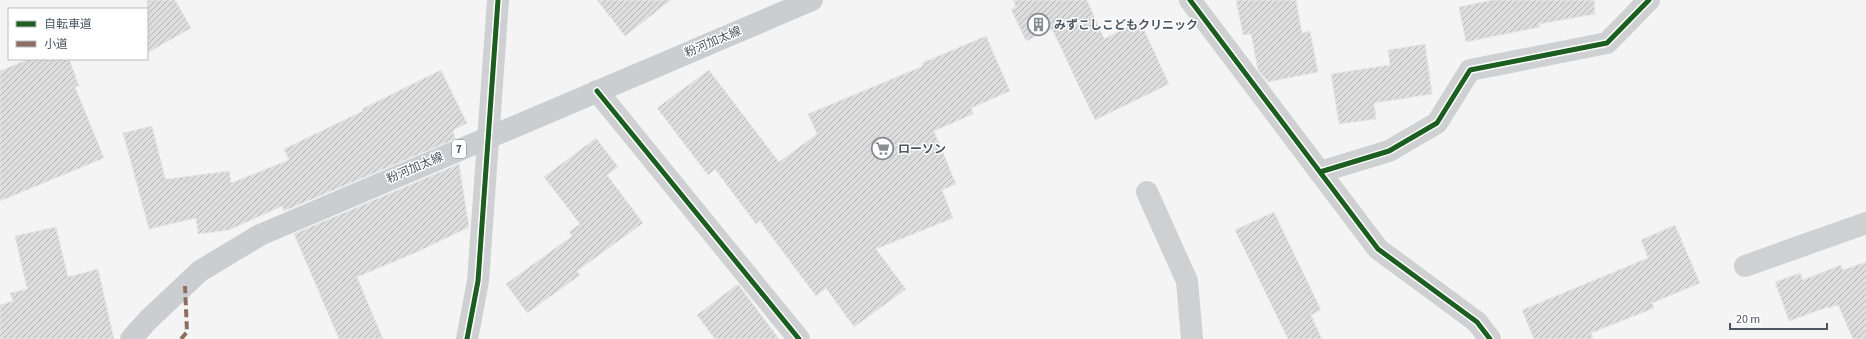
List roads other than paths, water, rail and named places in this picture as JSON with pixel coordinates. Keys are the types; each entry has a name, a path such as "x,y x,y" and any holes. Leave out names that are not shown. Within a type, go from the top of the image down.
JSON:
{"main road":[{"name":"粉河加太線","path":"131,339 148,320 200,271 260,235 812,0"}],"street":[{"path":"467,339 478,281 498,0"},
{"path":"1190,0 1378,249 1477,322 1490,339"},
{"path":"1320,172 1389,150 1437,123 1470,70 1607,43 1649,0"},
{"path":"597,91 799,339"},
{"path":"1147,192 1187,281 1192,339"},
{"path":"1746,266 1866,223"}],"place":[{"name":"みずこしこどもクリニック","path":"1039,25"},
{"name":"ローソン","path":"882,149"}]}
